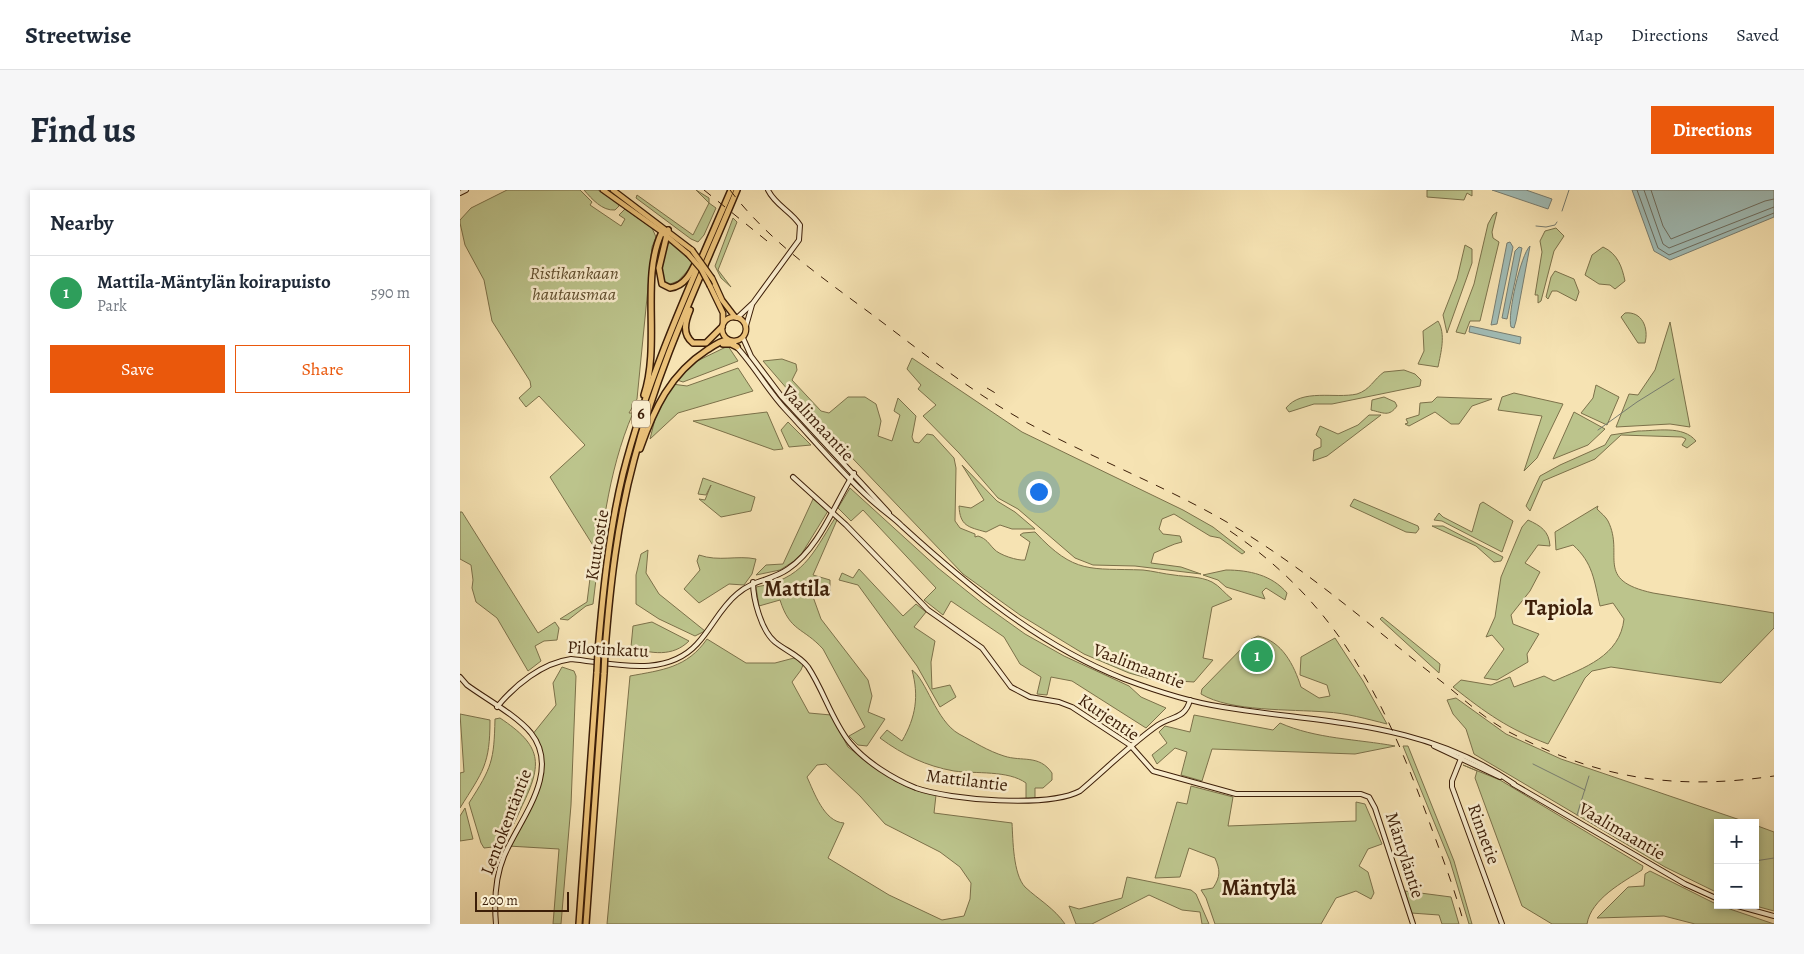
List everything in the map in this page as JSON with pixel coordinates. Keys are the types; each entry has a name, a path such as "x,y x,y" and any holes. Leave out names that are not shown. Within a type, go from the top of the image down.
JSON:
{"highway":[{"path":"665,231 668,236 662,249 659,275 664,285 673,288 684,282 692,271 731,190"},
{"name":"Kuutostie","path":"579,924 598,651 613,524 624,473 643,408 679,313 731,190"},
{"name":"Kuutostie","path":"586,924 605,651 619,526 646,417 668,357 737,190"},
{"path":"613,524 625,458 651,365 653,270 656,249 665,231"},
{"path":"711,254 688,315 686,332 690,340 702,344 712,338 722,325"},
{"path":"619,526 647,429 660,400 682,369 708,349 729,340"},
{"path":"682,369 722,344 731,344 737,347"}],"main road":[{"path":"603,190 665,231"},
{"path":"613,190 690,252 712,278 722,300 746,326 743,338 729,340 722,334 723,313 701,269 690,252 668,236"},
{"path":"722,325 729,318 736,317"}],"street":[{"path":"460,193 466,190"},
{"path":"736,317 752,303 799,240 800,224 792,214 771,196 768,190"},
{"path":"746,326 752,303"},
{"name":"Vaalimaantie","path":"743,338 751,356 776,390 854,473 892,517"},
{"name":"Vaalimaantie","path":"729,340 737,347 778,401 876,505 892,517 958,577 1022,625 1066,651 1101,669 1190,700 1221,707 1340,721 1421,739 1462,756 1514,784 1685,884 1714,897"},
{"name":"Pilotinkatu","path":"497,707 540,670 558,661 571,659 649,666 672,661 696,645 725,605 753,582 774,576 799,561 809,550 854,473"},
{"name":"Kurjentie","path":"793,477 831,511 928,610 982,648 1011,686 1038,699 1067,704 1133,747 1153,771 1230,793 1361,794 1368,796"},
{"name":"Mattilantie","path":"753,582 758,608 773,640 796,655 808,667 850,743 879,768 915,787 929,792 1032,802 1055,800 1080,791 1159,724 1181,716 1186,711 1190,700"},
{"name":"Lentokentäntie","path":"460,677 467,685 532,735 541,752 542,768 539,784 499,870 495,902 496,924"},
{"name":"Rinnetie","path":"1462,756 1452,780 1452,787 1502,924"},
{"name":"Mäntyläntie","path":"1368,796 1375,808 1413,924"},
{"path":"1749,909 1774,916"}],"green space":[{"name":"Ristikankaan hautausmaa","path":"507,190 580,190 592,202 590,205 621,226 625,219 619,215 625,209 652,228 656,237 652,247 637,399 629,413 633,413 624,436 611,483 602,531 593,604 586,606 568,620 560,619 587,602 594,547 550,477 585,445 539,396 526,407 519,398 531,387 530,381 492,321 484,280 465,245 460,223 460,220 471,208"},
{"path":"584,190 598,190 618,203 619,206 615,210 606,209"},
{"path":"696,190 709,198 709,203"},
{"path":"1427,190 1472,190 1472,196 1467,193 1464,200 1427,197"},
{"path":"637,195 693,235 709,203 716,208 704,235 698,242 691,239 636,198"},
{"path":"1497,212 1492,232 1493,238 1499,242 1480,321 1470,321 1465,334 1456,332 1474,284 1488,224"},
{"path":"733,218 737,222 718,270 731,287 721,278 715,266"},
{"path":"1556,228 1564,236 1554,251 1541,301 1538,303 1538,295 1535,295 1542,252 1540,241 1545,231"},
{"path":"670,243 694,264 678,281 670,284 662,280 660,269 667,244"},
{"path":"1465,245 1472,249 1472,263 1447,333 1443,315 1457,279"},
{"path":"1603,247 1616,257 1625,281 1615,289 1610,285 1599,284 1585,275 1592,255"},
{"path":"1555,271 1574,279 1579,292 1576,301 1557,291 1552,291 1548,299 1546,297 1551,277"},
{"path":"1625,313 1636,315 1643,322 1646,332 1645,343 1638,343 1621,317"},
{"path":"1438,321 1442,337 1438,367 1418,364 1424,351 1423,331"},
{"path":"1670,322 1690,427 1670,424 1616,427 1629,394 1638,395 1655,370"},
{"path":"728,346 738,361 683,382 677,380 695,362"},
{"path":"912,358 1022,432 1183,510 1213,527 1245,552 1242,554 1220,538 1210,536 1174,514 1162,519 1159,529 1163,534 1180,536 1182,542 1154,553 1151,563 1181,567 1201,574 1135,566 1093,565 1075,558 1018,509 998,498 959,453 923,416 936,405 918,389 921,385 907,369"},
{"path":"782,359 796,364 797,370 792,380 821,411 829,413 848,397 865,397 876,404 881,421 878,436 892,441 900,415 894,411 898,398 916,416 912,437 914,442 919,443 927,434 933,435 954,458 956,468 955,521 960,528 975,534 975,537 983,538 1000,553 1013,559 1025,560 1030,542 1020,535 1035,532 1061,556 1084,566 1147,570 1198,578 1215,584 1232,599 1212,607 1203,658 1213,660 1194,682 1178,681 1176,686 1129,673 1084,654 1020,615 963,574 795,398 763,361"},
{"path":"738,368 753,391 678,413 650,439 655,419 672,384 687,386"},
{"path":"1404,370 1415,374 1421,380 1420,386 1332,404 1314,404 1289,412 1286,408 1301,398 1310,396 1357,394 1369,387 1384,372"},
{"path":"1596,385 1619,397 1607,425 1581,413 1593,398"},
{"path":"1514,393 1563,404 1537,458 1524,471 1542,416 1498,410 1502,397"},
{"path":"1384,397 1395,402 1397,406 1389,413 1371,410 1372,400"},
{"path":"1437,397 1492,399 1472,406 1459,424 1451,424 1435,412 1409,426 1405,424 1408,423 1406,419 1419,415 1420,403 1432,402"},
{"path":"767,412 783,449 774,450 693,421"},
{"path":"1574,412 1605,429 1588,445 1553,459"},
{"path":"1369,415 1381,415 1327,456 1313,461 1314,450 1321,447 1321,439 1316,435 1320,426 1338,434 1358,425"},
{"path":"788,422 811,445 789,447 781,430"},
{"path":"1638,431 1677,431 1691,436 1696,441 1687,448 1682,445 1686,439 1682,437 1621,435 1595,459 1543,481 1530,511 1526,506 1540,476 1605,445 1611,435"},
{"path":"962,465 997,501 1015,512 1035,529 1012,529 1000,525 986,532 966,525 961,518 959,506 971,508 984,500"},
{"path":"703,478 755,497 751,511 721,517 699,499 705,500 711,485 706,495 698,494"},
{"path":"850,488 938,568 1025,634 1064,656 1129,686 1141,697 1166,708 1146,728 1072,681 1051,677 1047,695 1037,694 1041,677 1020,664 1004,637 951,601 943,615 924,600 936,588 863,510 851,521 838,508"},
{"path":"813,499 828,511 799,558 780,570 756,575 766,565 783,564"},
{"path":"1354,499 1418,526 1419,529 1416,533 1406,532 1350,506"},
{"path":"1483,502 1513,521 1502,552 1442,521 1434,520 1439,513 1472,532 1480,504"},
{"path":"1598,506 1597,509 1607,520 1612,533 1614,565 1623,581 1635,588 1653,593 1774,613 1774,628 1721,683 1611,667 1592,671 1585,678 1548,744 1498,720 1453,687 1461,680 1491,685 1510,677 1514,687 1544,676 1554,681 1599,659 1616,642 1624,619 1613,603 1600,606 1592,572 1585,558 1573,545 1556,550 1555,532"},
{"path":"460,512 462,512 538,633 555,622 559,628 557,640 544,641 535,646 541,661 528,671 497,618 476,602 472,588 471,565 460,559"},
{"path":"835,518 837,520 813,575 830,580 830,591 812,594 821,619 868,680 872,696 868,712 885,719 867,746 858,745 849,736 865,727 823,649 793,624 788,618 780,600 759,606 756,587 785,578 796,571 812,554"},
{"path":"1528,520 1544,530 1548,536 1550,546 1538,545 1525,563 1540,572 1530,591 1511,615 1513,624 1539,634 1527,654 1528,662 1497,680 1484,678 1504,649 1492,635 1486,637 1495,617 1501,577 1522,527"},
{"path":"1432,526 1443,526 1503,557 1501,561 1494,562 1476,546"},
{"path":"648,550 646,573 659,594 705,631 695,636 659,619 636,604 636,575 641,554"},
{"path":"699,555 714,558 756,559 752,574 744,585 729,584 699,603 684,589 700,570 697,561"},
{"path":"859,569 903,616 916,604 926,612 914,627 935,641 931,662 932,689 950,685 956,697 940,707 917,666 858,585 839,580 842,573 853,578"},
{"path":"1226,570 1243,571 1267,578 1287,593 1285,600 1266,588 1262,592 1265,599 1226,587 1218,580 1203,575"},
{"path":"1382,617 1440,664 1439,673 1380,619"},
{"path":"652,622 689,641 676,650 662,653 631,647 633,626"},
{"path":"1258,636 1274,643 1286,655 1295,670 1301,687 1319,698 1330,696 1327,685 1300,675 1301,657 1335,638 1363,681 1387,724 1356,716 1334,713 1244,707 1214,700 1201,694 1202,689 1251,639"},
{"path":"707,639 746,663 775,663 794,658 800,660 803,665 792,682 809,713 831,715 848,747 870,764 895,781 915,790 936,795 934,813 1012,823 1014,856 1021,881 1025,887 1056,913 1065,924 607,924 630,676 673,666 682,662 699,649","holes":["826,764 860,796 885,824 940,852 960,867 971,883 970,899 964,916 942,920 889,895 828,858 844,823 831,818 825,812 807,777 817,765"]},
{"path":"562,667 574,671 576,676 571,805 561,924 553,924 559,849 508,846 539,784 542,760 532,735 556,705 553,683"},
{"path":"912,670 922,682 944,720 959,734 998,754 1011,758 1036,761 1047,767 1052,773 1052,780 1043,788 1035,788 1035,799 1026,799 1026,783 1019,779 1001,774 954,771 934,766 906,755 880,738 887,730 902,741 907,732 916,698"},
{"path":"1456,698 1506,734 1561,759 1737,819 1714,819 1714,891 1665,867 1474,754 1466,729 1453,714 1447,700"},
{"path":"460,714 490,720 490,735 484,767 460,808 460,773 464,772"},
{"path":"1194,715 1273,730 1280,723 1322,735 1395,746 1355,754 1212,749 1202,781 1181,775 1187,752 1175,748 1157,764 1152,755 1167,743 1159,732 1165,726 1190,732"},
{"path":"500,718 514,728 531,747 535,756 535,767 529,791 499,851 493,847 484,848 469,803 487,772 494,745 495,719"},
{"path":"1403,746 1408,746 1454,861 1472,924 1469,924 1450,861"},
{"path":"1463,765 1500,780 1643,866 1642,870 1601,899 1590,915 1587,924 1552,924 1522,906 1475,778 1477,771"},
{"path":"1191,786 1233,797 1228,826 1356,821 1356,802 1365,804 1382,844 1368,849 1359,866 1368,872 1374,893 1371,899 1356,891 1336,898 1321,924 1215,924 1206,898 1201,890 1213,888 1217,880 1219,870 1215,858 1189,848 1180,877 1155,878 1177,802 1187,804"},
{"path":"465,808 473,839 460,841 460,816"},
{"path":"1759,826 1774,832 1774,911 1759,907"},
{"path":"1650,871 1714,903 1714,909 1730,909 1774,924 1695,924 1664,916 1597,918 1628,887 1644,886 1645,874"},
{"path":"1127,877 1191,890 1196,894 1209,924 1202,924 1200,912 1182,910 1149,895 1092,924 1076,924 1069,906 1079,909 1122,898"},
{"path":"1405,891 1451,897 1459,924 1442,924 1439,915 1411,913"}],"water":[{"path":"1492,190 1526,190 1552,199 1548,209"},
{"path":"1632,190 1774,190 1774,217 1670,260 1654,251"},
{"path":"1510,242 1513,247 1497,324 1491,325 1507,243"},
{"path":"1530,246 1514,328 1511,327 1510,320 1513,298 1519,272 1526,251"},
{"path":"1519,247 1522,248 1507,319 1502,318 1515,251"},
{"path":"1470,326 1521,337 1520,344 1469,332"}],"waterway":[{"path":"1562,211 1569,190"},
{"path":"1536,226 1546,227 1555,225 1557,222"},
{"path":"1598,430 1637,402 1674,379"},
{"path":"1533,764 1585,790"},
{"path":"1577,815 1589,776"},
{"path":"1759,860 1774,858"}],"railway":[{"path":"704,190 772,245"},
{"path":"730,190 763,227 800,260 957,378 998,406 1041,430 1204,509 1256,540 1326,589 1476,709 1506,730 1549,751 1580,763 1642,778 1706,782 1774,776"},
{"path":"987,388 1002,397"},
{"path":"1230,531 1267,559 1300,589 1352,655 1392,729 1426,813 1456,896 1464,924"}],"place":[{"name":"Mattila-Mäntylän koirapuisto","path":"1257,656"}],"district":[{"name":"Mattila","path":"797,589"},
{"name":"Tapiola","path":"1559,608"},
{"name":"Mäntylä","path":"1259,888"}]}
